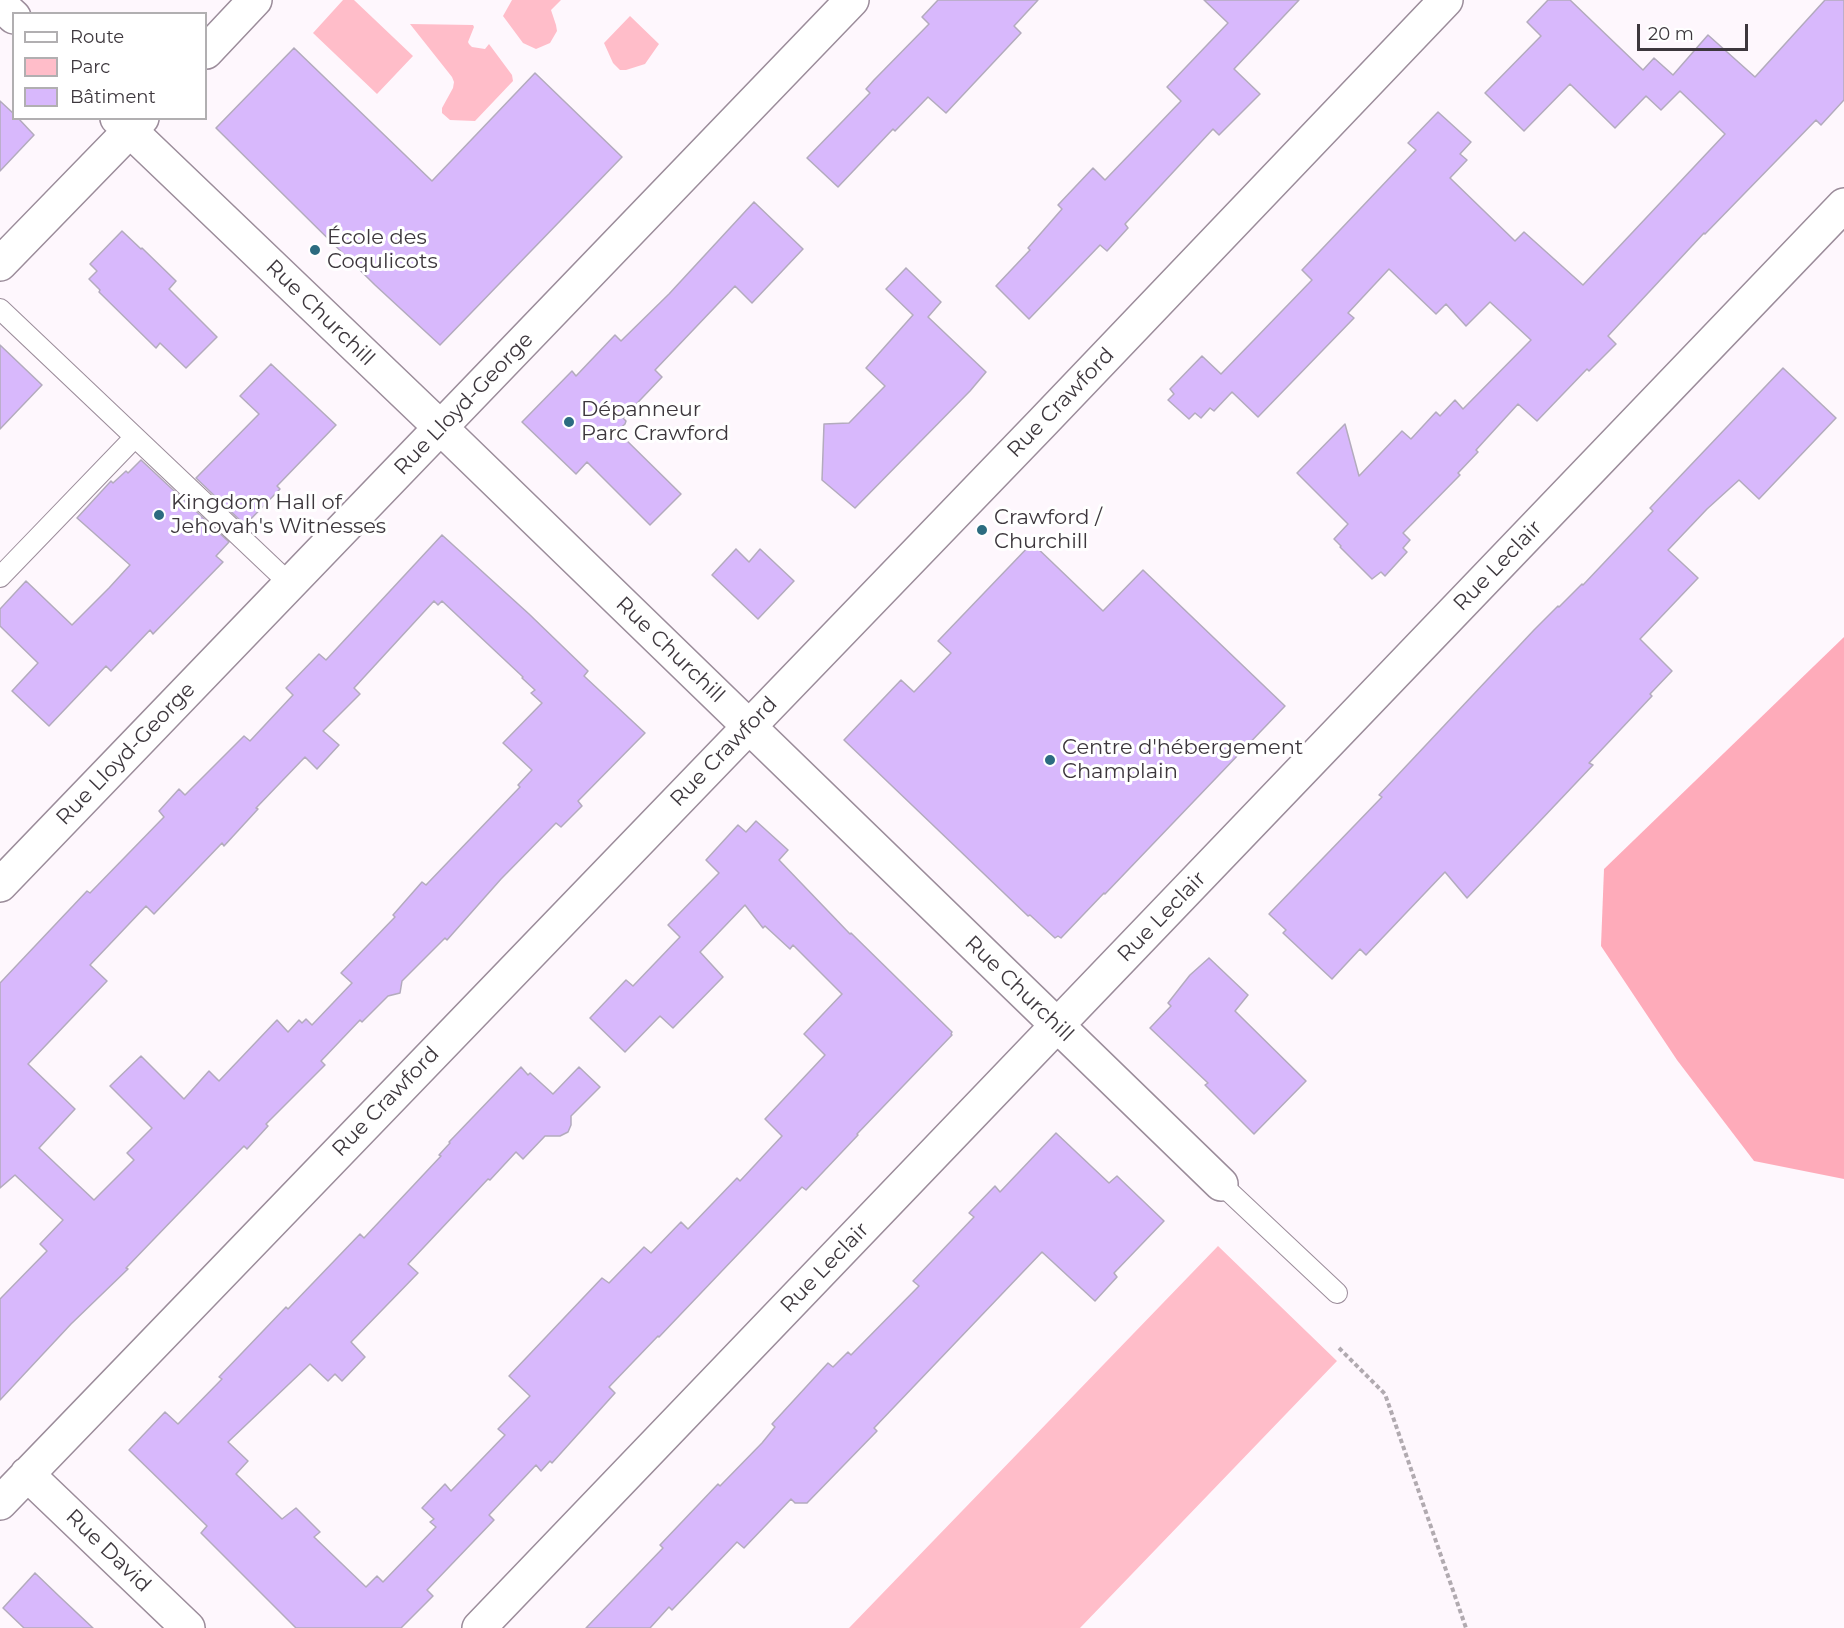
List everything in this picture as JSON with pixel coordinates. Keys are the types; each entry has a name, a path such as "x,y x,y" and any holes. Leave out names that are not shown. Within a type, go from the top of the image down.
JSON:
{"street":[{"path":"207,51 255,0"},
{"name":"Rue Lloyd-George","path":"0,885 852,0"},
{"name":"Rue Crawford","path":"0,1503 1051,414 1446,0"},
{"path":"0,4 12,15"},
{"path":"0,264 130,123"},
{"name":"Rue Churchill","path":"130,123 748,727 1221,1184"},
{"name":"Rue Leclair","path":"479,1628 1844,205"},
{"name":"Rue David","path":"27,1474 188,1628"}],"lane":[{"path":"0,309 290,584"},
{"path":"0,577 135,437"},
{"path":"1221,1184 1337,1293"}],"path":[{"path":"1339,1348 1385,1394 1466,1628"}],"green space":[{"path":"343,0 354,0 413,56 377,94 313,33"},
{"path":"512,0 561,0 551,10 557,31 550,43 536,49 523,43 503,16"},
{"path":"630,16 659,44 645,64 620,70 613,63 604,43"},
{"path":"410,24 473,25 469,44 472,47 485,49 489,44 512,75 513,81 475,121 450,120 442,113 442,108 453,88 452,77"},
{"path":"1218,1246 1337,1361 1080,1628 849,1628"}],"shaded area":[{"path":"1844,637 1844,1179 1754,1161 1677,1060 1601,946 1604,869"}],"building":[{"path":"938,0 1038,0 1014,26 1021,33 946,113 928,97 895,131 893,129 838,187 807,158 870,93 866,89 874,80 929,24 922,17"},
{"path":"1204,0 1299,0 1234,69 1260,94 1219,135 1213,129 1125,224 1128,228 1107,251 1100,245 1029,319 996,286 1030,250 1028,248 1062,209 1058,205 1093,168 1105,180 1181,101 1167,87 1228,23"},
{"path":"1548,0 1570,0 1643,70 1654,58 1673,75 1708,35 1755,77 1825,0 1844,0 1844,100 1821,125 1816,120 1704,233 1608,336 1616,344 1589,371 1587,369 1537,421 1518,404 1476,450 1478,452 1458,473 1460,475 1403,533 1410,540 1403,548 1407,552 1385,576 1381,572 1372,579 1334,539 1348,524 1297,473 1345,424 1359,476 1402,431 1411,439 1436,412 1440,416 1455,400 1463,409 1531,340 1490,302 1466,326 1446,304 1436,314 1389,269 1348,313 1354,318 1258,417 1232,392 1214,411 1210,408 1201,418 1195,413 1189,419 1168,400 1174,394 1170,389 1202,356 1221,374 1312,280 1302,270 1416,150 1408,143 1438,112 1471,142 1460,154 1467,160 1450,178 1515,241 1524,232 1583,285 1725,134 1680,91 1661,110 1646,96 1615,128 1570,84 1524,131 1485,93 1541,36 1527,22"},
{"path":"294,48 432,181 535,73 622,157 440,345 375,285 216,128"},
{"path":"0,101 12,112 12,120 20,120 34,135 0,171"},
{"path":"754,202 803,249 752,303 735,286 655,370 662,377 623,418 626,421 625,424 617,431 681,494 650,525 587,462 576,474 522,422 572,371 576,376 615,335 621,341 669,294"},
{"path":"122,231 176,281 169,289 217,337 186,368 160,343 156,348 99,292 100,290 89,279 97,271 90,264"},
{"path":"906,268 941,302 928,317 986,372 855,508 822,480 824,424 849,423 885,386 866,368 913,315 886,289"},
{"path":"0,345 42,385 0,429"},
{"path":"271,364 336,425 277,486 280,489 245,525 196,478 259,414 240,396"},
{"path":"1783,368 1836,418 1759,499 1739,480 1707,509 1668,550 1698,578 1640,639 1672,671 1650,694 1652,696 1589,763 1593,765 1467,898 1445,872 1366,955 1360,949 1332,979 1283,933 1286,930 1269,914 1382,797 1379,795 1534,630 1583,585 1653,511 1650,508"},
{"path":"141,460 229,542 216,556 223,562 153,634 150,630 111,671 106,666 49,726 12,691 38,663 0,626 0,609 26,581 72,625 109,588 130,565 77,518 111,481 113,483 126,471 128,473"},
{"path":"442,535 588,671 584,676 645,733 578,801 582,806 561,827 556,823 501,879 447,940 445,938 402,981 400,993 388,996 362,1022 360,1020 321,1061 325,1065 266,1124 268,1126 247,1149 244,1146 0,1400 0,1299 47,1251 40,1244 63,1220 15,1175 0,1188 0,983 87,891 90,893 164,817 159,811 179,789 185,795 244,736 250,741 293,695 286,688 319,654 326,660","holes":["434,601 438,605 442,601 535,690 531,693 542,703 503,743 532,770 518,785 520,787 426,885 422,882 393,915 395,917 341,973 352,983 312,1025 306,1019 302,1023 299,1020 288,1032 277,1020 219,1081 209,1071 184,1099 141,1056 110,1086 152,1128 127,1153 134,1160 94,1200 39,1148 75,1109 28,1064 107,981 90,965 146,906 154,914 222,843 224,846 258,809 256,808 305,757 317,769 339,745 323,731 360,694 354,688"]},
{"name":"Centre d'hébergement Champlain","path":"1032,543 1103,611 1143,570 1285,706 1061,938 1058,936 1055,938 1030,915 1028,916 844,740 901,680 914,692 951,653 938,641"},
{"path":"736,549 749,562 760,549 794,581 758,619 712,575"},
{"path":"756,821 788,850 779,860 850,934 952,1032 952,1035 806,1190 802,1187 609,1387 615,1393 552,1463 550,1461 541,1471 536,1465 489,1515 494,1520 427,1590 433,1596 401,1628 296,1628 201,1533 207,1526 129,1450 165,1412 178,1424 222,1379 219,1377 286,1307 288,1309 360,1234 364,1238 441,1156 439,1155 449,1142 521,1067 553,1094 579,1067 600,1087 571,1116 568,1132 560,1136 545,1136 523,1159 516,1152 408,1264 418,1273 351,1342 365,1357 342,1381 335,1374 328,1381 310,1364 228,1442 248,1461 236,1474 282,1519 296,1508 320,1532 314,1537 366,1587 377,1576 383,1582 436,1527 430,1522 434,1519 422,1508 445,1484 451,1491 505,1435 498,1429 530,1396 509,1376 602,1278 609,1283 644,1247 651,1253 681,1222 688,1229 737,1178 740,1181 782,1136 765,1119 825,1055 804,1034 842,994 793,945 790,949 765,926 763,928 745,905 700,952 723,977 673,1028 660,1016 625,1052 590,1018 626,980 633,986 680,937 668,925 719,873 706,860 738,825 746,832"},
{"path":"1209,958 1248,995 1235,1011 1306,1081 1254,1134 1205,1085 1208,1083 1150,1028 1171,1006 1168,1003 1190,975"},
{"path":"1056,1133 1109,1183 1117,1176 1164,1221 1114,1273 1117,1277 1095,1301 1042,1252 874,1428 877,1431 807,1503 795,1503 791,1499 744,1548 737,1542 672,1610 669,1607 650,1628 586,1628 663,1548 660,1545 718,1484 720,1486 762,1443 775,1427 772,1424 828,1363 833,1367 848,1352 851,1355 919,1286 913,1281 974,1217 969,1213 995,1186 1000,1192"},
{"path":"35,1573 93,1628 24,1628 3,1608"}],"place":[{"name":"École des Coqulicots","path":"315,250"},
{"name":"Dépanneur Parc Crawford","path":"569,422"},
{"name":"Kingdom Hall of Jehovah's Witnesses","path":"159,515"},
{"name":"Crawford / Churchill","path":"982,530"},
{"name":"Centre d'hébergement Champlain","path":"1050,760"}]}
